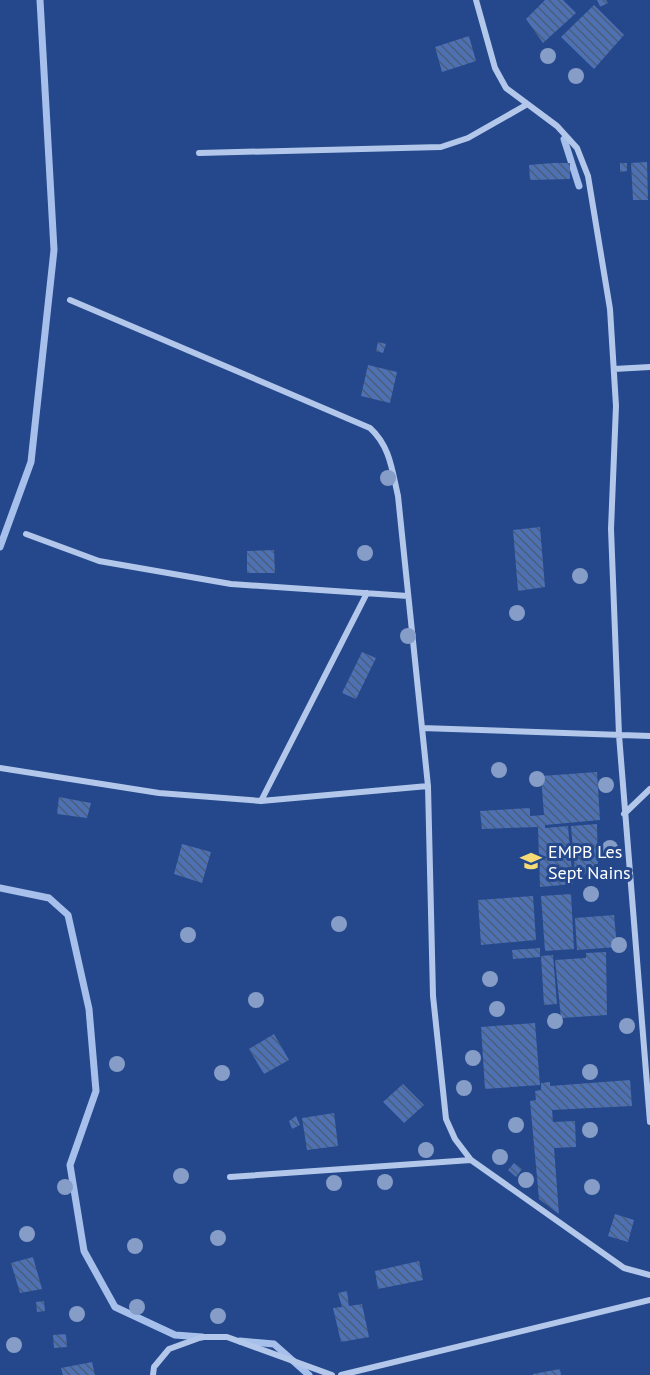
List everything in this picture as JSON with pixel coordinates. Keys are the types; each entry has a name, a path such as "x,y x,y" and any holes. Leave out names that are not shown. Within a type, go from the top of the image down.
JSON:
{"street":[{"path":"476,0 495,68 506,88 557,126 577,148 588,176 610,309 616,406 611,530 619,735 650,1122"},
{"path":"199,153 441,147 468,138 526,105"},
{"path":"70,300 370,428 381,438 388,451 398,496 428,786 433,996 446,1119 455,1139 471,1160 624,1268 650,1275"},
{"path":"614,369 650,367"},
{"path":"26,534 99,561 231,584 408,596"},
{"path":"261,801 367,593"},
{"path":"422,728 650,736"},
{"path":"0,768 159,793 261,801 428,786"},
{"path":"624,814 650,789"},
{"path":"230,1177 471,1160"},
{"path":"341,1375 650,1300"},
{"path":"153,1375 154,1367 169,1348 201,1337 227,1337 332,1375"}],"building":[{"path":"545,0 563,0 576,13 543,43 526,19"},
{"path":"597,0 606,0 608,3 600,7"},
{"path":"594,5 624,35 594,69 561,37"},
{"path":"469,36 476,61 442,72 435,47"},
{"path":"647,162 648,200 633,200 631,163"},
{"path":"570,163 570,179 530,180 529,165"},
{"path":"620,163 627,163 627,171 620,172"},
{"path":"378,342 386,344 383,353 376,351"},
{"path":"368,365 397,372 390,403 361,396"},
{"path":"540,527 545,587 518,591 513,530"},
{"path":"274,550 275,573 247,573 247,551"},
{"path":"362,652 376,658 356,699 342,693"},
{"path":"597,772 600,820 545,825 545,828 568,826 573,884 540,887 538,827 482,829 480,811 530,808 530,816 544,815 541,776"},
{"path":"59,797 91,803 87,818 57,814"},
{"path":"597,824 598,873 575,875 571,826"},
{"path":"182,844 211,852 202,883 174,874"},
{"path":"615,867 615,877 608,877 607,868"},
{"path":"571,894 574,949 545,951 541,896"},
{"path":"533,896 536,940 481,945 478,900"},
{"path":"614,915 617,947 577,950 575,918"},
{"path":"540,948 540,957 513,959 512,950"},
{"path":"606,952 607,1015 561,1018 555,960 586,958 586,953"},
{"path":"553,955 557,1004 544,1005 541,956"},
{"path":"535,1023 540,1085 485,1089 481,1027"},
{"path":"274,1034 289,1060 264,1074 249,1049"},
{"path":"630,1080 632,1106 552,1110 553,1122 575,1121 576,1147 554,1148 559,1214 539,1199 530,1101 536,1100 535,1091 541,1090 541,1083 550,1082 550,1086"},
{"path":"403,1084 424,1105 404,1123 383,1102"},
{"path":"334,1113 338,1146 307,1150 302,1118"},
{"path":"296,1116 300,1125 292,1129 289,1121"},
{"path":"514,1163 522,1169 516,1177 508,1170"},
{"path":"615,1214 634,1220 628,1242 608,1236"},
{"path":"33,1257 42,1289 20,1293 11,1263"},
{"path":"419,1261 423,1280 378,1289 375,1271"},
{"path":"347,1291 349,1306 362,1304 369,1337 341,1342 333,1308 342,1307 338,1293"},
{"path":"44,1301 45,1311 37,1312 36,1302"},
{"path":"66,1334 67,1347 54,1348 53,1335"},
{"path":"92,1362 95,1375 63,1375 61,1368"},
{"path":"560,1369 561,1375 533,1375 533,1374"}],"waterway":[{"path":"0,547 31,462 54,250 40,0"},
{"path":"564,139 579,186"},
{"path":"0,888 49,898 68,915 89,1009 96,1091 70,1165 84,1251 115,1307 175,1335 202,1337"},
{"path":"240,1341 274,1344 309,1375"}],"place":[{"name":"EMPB Les Sept Nains","path":"531,861"}]}
